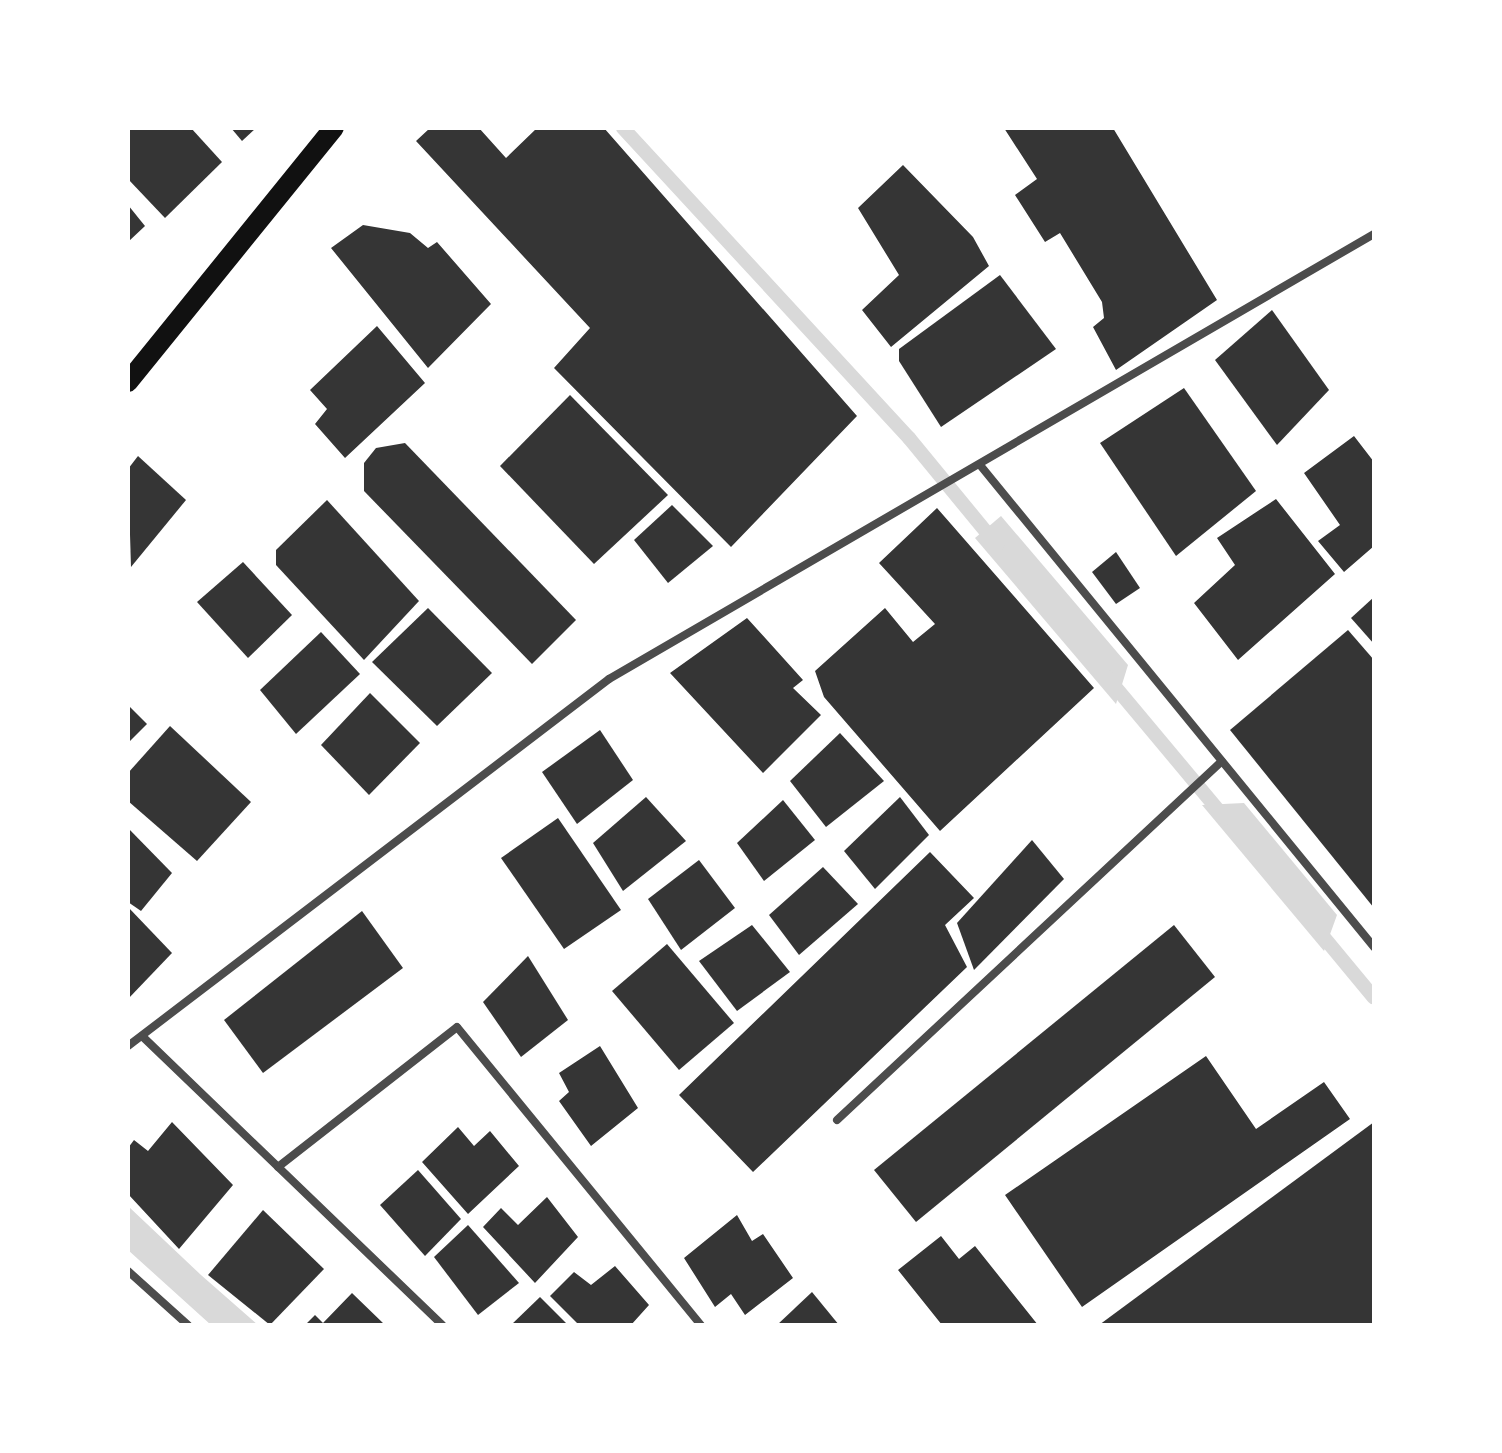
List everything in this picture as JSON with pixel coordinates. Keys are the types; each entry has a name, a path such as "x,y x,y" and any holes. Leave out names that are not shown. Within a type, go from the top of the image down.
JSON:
{"main road":[{"path":"128,382 334,128"}],"street":[{"path":"128,1046 609,679 1374,234"},
{"path":"980,465 1374,947"},
{"path":"837,1120 1222,761"},
{"path":"278,1167 457,1027 701,1325"},
{"path":"142,1036 442,1325"},
{"path":"128,1271 188,1325"}],"shaded area":[{"path":"1001,516 1128,665 1116,704 975,538"},
{"path":"1244,803 1337,915 1324,951 1202,805"},
{"path":"128,1206 258,1325 211,1325 128,1250"}],"building":[{"path":"128,128 191,128 222,162 165,218 128,179"},
{"path":"231,128 256,128 242,141"},
{"path":"430,128 479,128 506,158 537,128 604,128 857,416 731,547 554,368 590,328 416,141"},
{"path":"1004,128 1113,128 1217,300 1116,370 1093,327 1104,318 1102,302 1060,233 1045,242 1015,195 1037,179"},
{"path":"903,165 973,237 989,266 891,347 862,310 899,275 858,208"},
{"path":"128,205 145,226 128,242"},
{"path":"363,225 410,233 428,248 437,242 491,304 428,368 331,248"},
{"path":"1000,275 1056,349 941,427 899,361 899,349"},
{"path":"1272,310 1329,390 1277,445 1215,360"},
{"path":"377,326 425,383 345,458 315,424 327,409 310,390"},
{"path":"1184,388 1256,491 1176,556 1100,443"},
{"path":"570,395 668,495 594,564 500,466"},
{"path":"1354,436 1374,462 1374,546 1344,572 1318,541 1340,525 1304,473"},
{"path":"405,443 576,620 532,664 364,491 364,463 376,448"},
{"path":"138,456 186,500 131,567 128,469"},
{"path":"1276,499 1335,574 1238,660 1194,603 1235,565 1217,538"},
{"path":"327,500 419,601 364,660 276,565 276,550"},
{"path":"672,505 713,546 668,583 634,540"},
{"path":"937,508 1094,688 940,831 824,697 815,671 885,608 913,642 935,624 879,563"},
{"path":"1116,552 1140,588 1116,604 1092,572"},
{"path":"243,562 292,615 248,658 197,602"},
{"path":"1374,597 1374,644 1351,618"},
{"path":"428,608 492,673 437,726 372,662"},
{"path":"747,618 803,680 793,688 821,715 763,773 670,673"},
{"path":"1348,630 1374,660 1374,908 1230,730"},
{"path":"321,632 360,674 296,734 260,690"},
{"path":"370,693 420,743 369,795 321,745"},
{"path":"128,705 147,724 128,743"},
{"path":"170,726 251,802 197,861 128,801 128,773"},
{"path":"600,730 633,780 577,824 542,772"},
{"path":"840,733 884,781 826,827 790,781"},
{"path":"646,797 686,841 623,891 593,843"},
{"path":"900,797 929,835 875,889 844,851"},
{"path":"783,800 815,840 764,881 737,843"},
{"path":"558,818 621,910 564,949 501,858"},
{"path":"128,828 172,873 141,911 128,902"},
{"path":"1032,840 1064,879 974,970 957,923"},
{"path":"930,852 974,898 945,925 967,967 753,1172 679,1095"},
{"path":"699,860 735,908 681,950 648,899"},
{"path":"823,867 858,904 799,955 769,915"},
{"path":"128,907 172,953 128,999"},
{"path":"362,911 403,968 263,1073 224,1020"},
{"path":"752,925 790,972 737,1011 699,961"},
{"path":"1174,925 1215,977 916,1222 874,1170"},
{"path":"667,944 734,1023 679,1070 612,991"},
{"path":"528,956 568,1020 521,1057 483,1002"},
{"path":"600,1046 638,1108 591,1146 559,1101 569,1092 559,1073"},
{"path":"1206,1056 1256,1129 1324,1082 1350,1119 1082,1307 1005,1195"},
{"path":"172,1122 233,1185 179,1249 128,1194 128,1148 134,1140 148,1151"},
{"path":"1374,1122 1374,1325 1099,1325"},
{"path":"458,1127 474,1146 490,1131 519,1166 468,1214 422,1162"},
{"path":"418,1170 461,1219 425,1256 380,1205"},
{"path":"547,1197 578,1237 535,1283 483,1227 501,1208 518,1225"},
{"path":"263,1210 324,1269 270,1325 208,1275"},
{"path":"737,1215 752,1241 763,1234 793,1278 745,1315 731,1294 715,1307 684,1258"},
{"path":"468,1225 519,1283 478,1315 434,1257"},
{"path":"941,1236 959,1259 975,1246 1038,1325 942,1325 898,1270"},
{"path":"615,1266 649,1305 631,1325 579,1325 550,1296 574,1272 591,1285"},
{"path":"812,1292 839,1325 777,1325"},
{"path":"352,1293 385,1325 305,1325 315,1315 323,1323"},
{"path":"540,1297 568,1325 511,1325"}],"waterway":[{"path":"623,128 909,438 997,545"},
{"path":"1107,677 1225,818"},
{"path":"1317,929 1374,998"}]}
